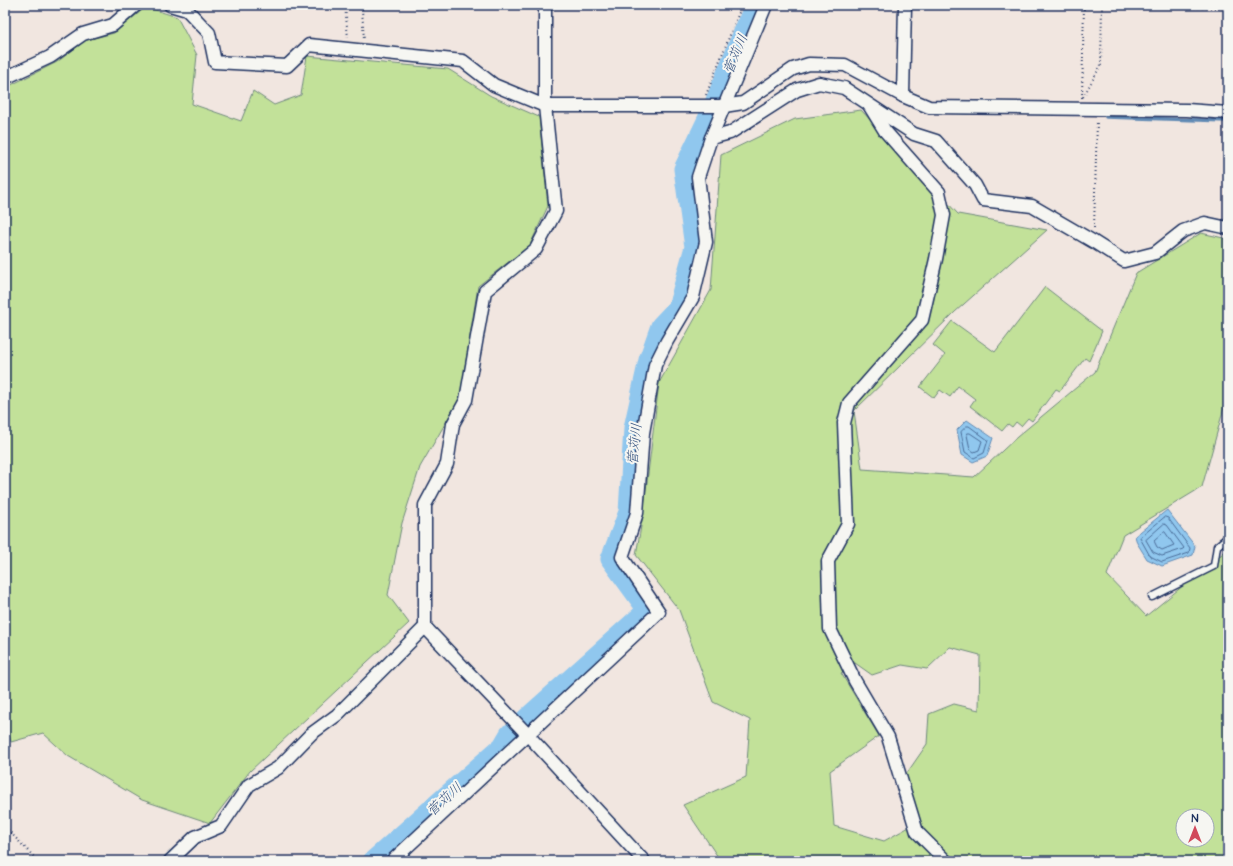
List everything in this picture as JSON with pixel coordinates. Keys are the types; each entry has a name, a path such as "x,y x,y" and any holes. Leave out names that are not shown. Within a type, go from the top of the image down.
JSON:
{"street":[{"path":"5,78 50,57 83,34 113,25 136,5"},
{"path":"170,5 187,8 210,33 215,62 287,66 309,45 463,61 494,84 545,106 724,106 742,103 793,69 809,64 845,65 903,96 929,107 1187,110 1228,113"},
{"path":"170,861 195,837 221,826 249,785 278,768 311,734 337,715 424,627 425,505 447,464 453,424 466,400 485,291 536,249 556,211 545,106 545,5"},
{"path":"392,861 659,612 622,557 637,513 643,433 655,365 667,341 693,297 706,242 698,177 711,138 766,5"},
{"path":"903,96 905,5"},
{"path":"711,138 730,133 797,90 819,83 844,88 914,134 936,141 975,184 983,200 1032,206 1124,261 1155,253 1183,231 1205,223 1228,228"},
{"path":"869,105 886,131 939,192 944,215 922,320 849,403 844,423 848,524 828,561 830,629 855,681 888,737 917,832 946,861"},
{"path":"424,627 527,734 644,861"}],"lane":[{"path":"1152,597 1214,566 1217,546 1228,537"}],"path":[{"path":"5,78 6,5"},
{"path":"345,5 348,49"},
{"path":"363,5 365,51"},
{"path":"702,106 742,5"},
{"path":"1084,5 1082,99 1101,65 1102,5 1228,8"},
{"path":"1094,242 1097,110"},
{"path":"5,827 38,861"}],"green space":[{"path":"146,7 177,17 197,55 192,104 241,121 253,91 274,105 301,95 307,56 448,69 491,96 539,117 548,206 530,245 478,286 460,398 420,467 402,523 388,595 409,623 250,771 210,823 142,800 68,756 43,733 11,742 5,720 5,88 57,62 86,40 114,33"},
{"path":"861,110 958,214 1047,230 955,312 854,411 862,469 974,477 1017,437 1095,372 1136,273 1201,233 1228,239 1228,393 1202,487 1123,535 1107,575 1146,616 1228,549 1228,861 734,861 718,857 683,805 746,777 750,720 713,702 679,610 636,555 643,515 659,383 711,290 721,155 795,119","holes":["950,647 980,655 979,710 954,704 929,714 927,744 898,786 911,826 884,841 834,826 830,771 879,736 841,673 855,663 872,675 902,665 927,669"]},
{"path":"1045,287 1102,331 1089,361 1085,358 1060,391 1056,389 1032,421 1028,418 1021,426 1016,422 1012,427 1008,424 1002,431 970,406 975,399 958,386 950,397 940,390 934,398 920,387 945,355 933,345 952,321 995,352"}],"water":[{"path":"967,420 993,438 987,456 973,462 962,455 957,430"},
{"path":"1167,510 1195,546 1193,555 1162,566 1147,559 1137,543 1135,536"}],"waterway":[{"name":"菅苅川","path":"715,103 755,5"},
{"name":"菅苅川","path":"525,720 648,610 611,559 629,512 634,428 649,360 661,326 678,308 695,247 684,169 709,117"},
{"path":"1106,117 1228,121"},
{"name":"菅苅川","path":"373,861 503,746 510,734"}]}
